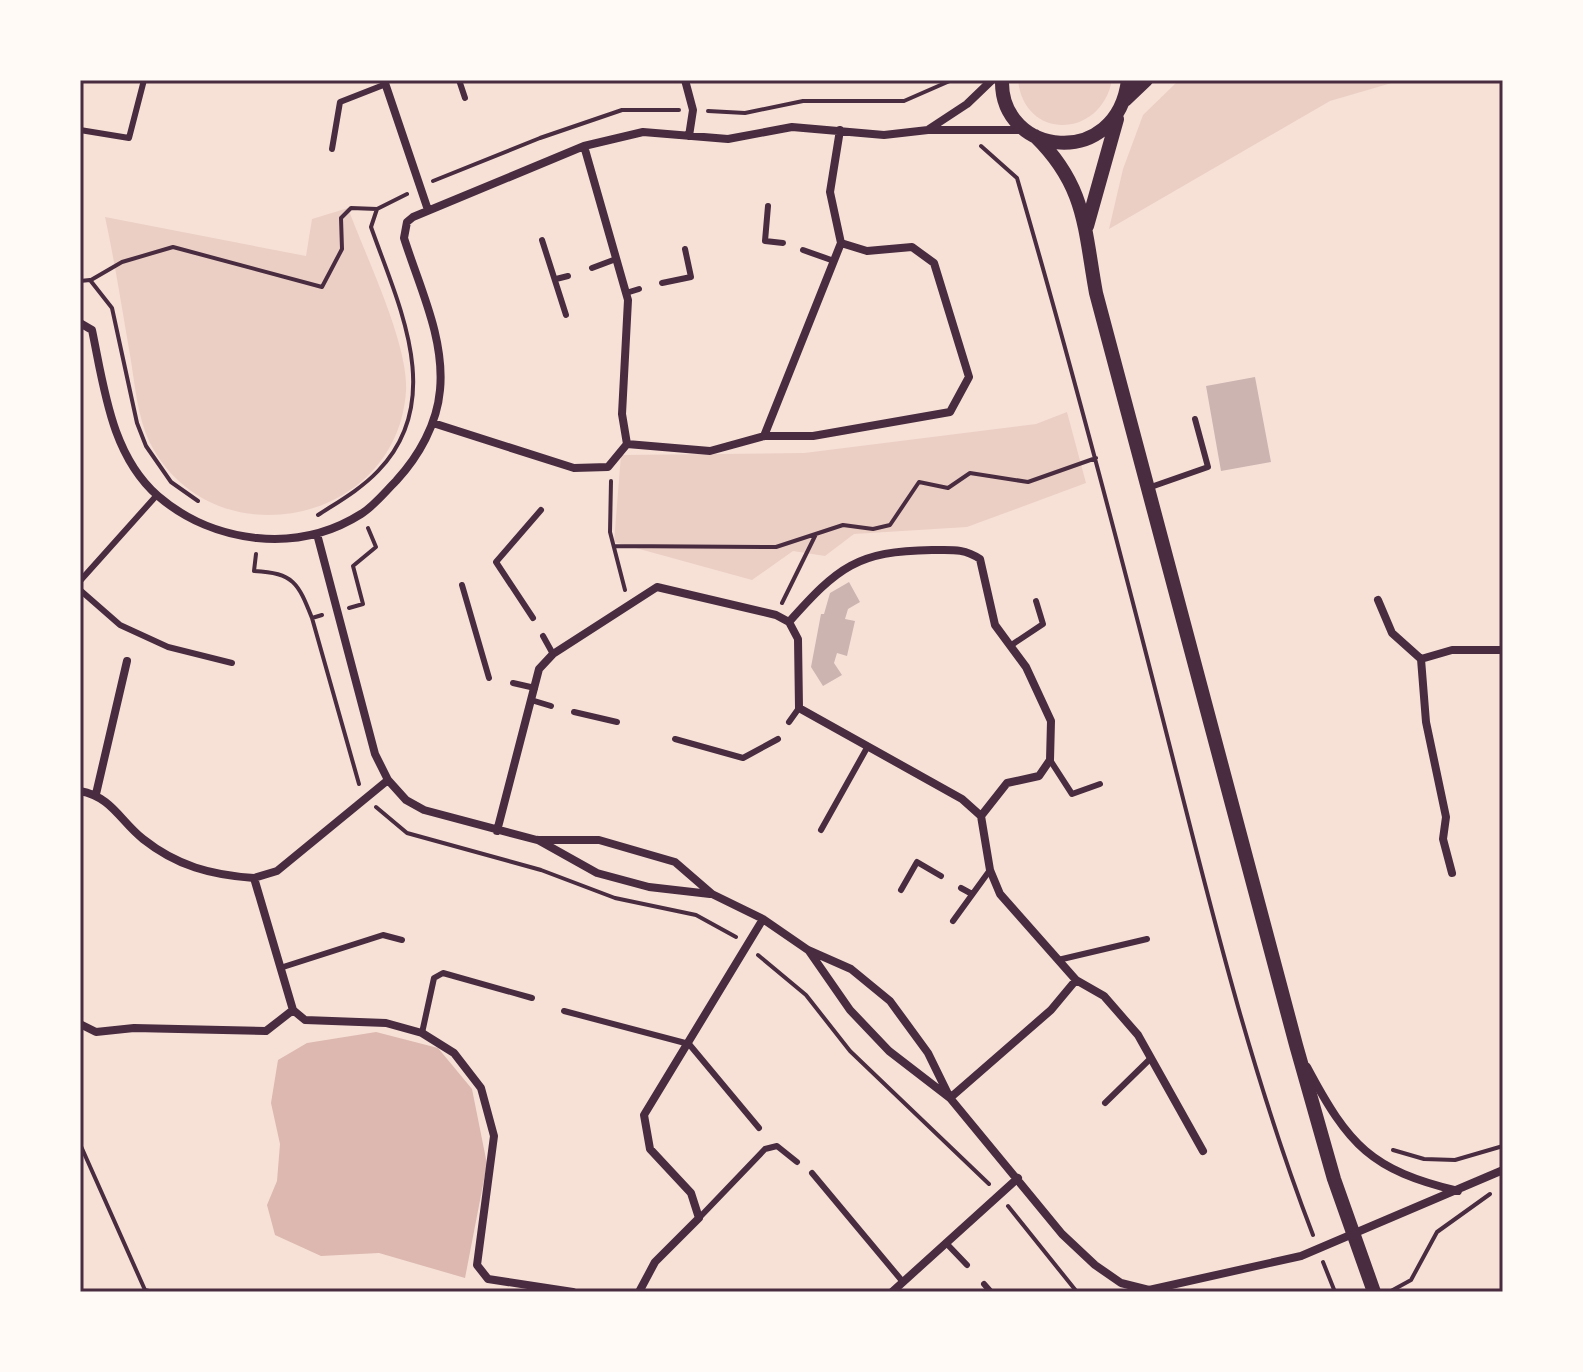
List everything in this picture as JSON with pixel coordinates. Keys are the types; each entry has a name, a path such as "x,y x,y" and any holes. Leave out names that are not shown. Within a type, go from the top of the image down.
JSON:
{"street":[{"path":"685,80 693,110 689,136"},
{"path":"928,130 967,104 992,80"},
{"path":"1002,80 1006,103 1065,168 1087,226 1096,293 1296,1045 1374,1292"},
{"path":"1087,226 1125,100 1128,80"},
{"path":"1125,100 1146,80"},
{"path":"385,82 428,210"},
{"path":"80,323 92,330 109,410 124,452 157,495 202,526 257,540 317,534 361,514 383,495 411,465 433,423 440,389 438,343 404,238 407,222 428,210 584,146 643,132 728,139 792,127 884,135 928,130 1030,133 1053,142 1080,141 1105,129 1118,115"},
{"path":"764,436 841,243 830,192 840,130"},
{"path":"433,423 574,468 608,467 627,444 622,414 626,293 584,146"},
{"path":"627,444 710,451 764,436 813,436 950,412 969,377 934,263 912,247 867,251 841,243"},
{"path":"317,534 375,754 388,780 406,800 424,810 497,831 537,840 599,840 675,862 712,894 763,919 808,950 851,969 890,1001 928,1053 950,1098"},
{"path":"789,622 820,587 853,563 887,551 966,550 980,559 995,625 1026,667 1051,721 1050,760 1039,776 1007,783 981,816"},
{"path":"497,831 539,669 553,654 657,587 776,615 789,622 798,639 799,708 962,799 981,816 990,870 1000,894 1076,980 1104,996 1138,1035 1203,1151"},
{"path":"1378,600 1392,633 1421,659 1426,722 1446,817 1443,839 1452,873"},
{"path":"1421,659 1452,650 1503,650"},
{"path":"96,794 127,661"},
{"path":"80,791 96,794 118,810 140,837 173,860 213,875 254,878 277,871 388,780"},
{"path":"537,840 597,873 649,887 712,894"},
{"path":"254,878 293,1010 305,1020 386,1023 422,1033 454,1053 481,1088 494,1136 477,1265 488,1279 573,1292"},
{"path":"639,1292 655,1262 699,1218 691,1193 650,1149 644,1115 763,919"},
{"path":"808,950 850,1010 889,1051 950,1098 1062,1234 1120,1288 1149,1290 1301,1256 1503,1170"},
{"path":"950,1098 1051,1010 1076,980"},
{"path":"80,1024 96,1032 148,1028 266,1031 293,1010"},
{"path":"1296,1045 1337,1117 1380,1165 1416,1181 1458,1191"},
{"path":"892,1292 1018,1178"}],"lane":[{"path":"80,130 129,138 144,80"},
{"path":"459,80 465,98"},
{"path":"332,149 340,102 385,82"},
{"path":"768,206 765,241 783,243"},
{"path":"542,240 566,315"},
{"path":"662,283 691,277 685,249"},
{"path":"803,250 834,261"},
{"path":"592,268 616,259"},
{"path":"556,279 568,276"},
{"path":"626,293 639,289"},
{"path":"1148,488 1208,467 1195,419"},
{"path":"80,581 157,495"},
{"path":"533,618 496,562 541,510"},
{"path":"462,585 489,678"},
{"path":"80,590 120,625 168,647 232,663"},
{"path":"1010,646 1043,624 1036,601"},
{"path":"543,636 553,654"},
{"path":"513,683 535,688"},
{"path":"531,700 551,706"},
{"path":"789,722 799,708"},
{"path":"574,712 617,722"},
{"path":"675,739 743,758 778,739"},
{"path":"821,830 868,746"},
{"path":"1050,760 1072,794 1100,784"},
{"path":"901,890 917,862 941,876"},
{"path":"953,921 990,870"},
{"path":"961,888 972,894"},
{"path":"280,968 383,935 402,940"},
{"path":"1058,960 1147,939"},
{"path":"422,1033 434,978 443,973 532,998"},
{"path":"564,1011 689,1044 759,1128"},
{"path":"1105,1103 1150,1059"},
{"path":"699,1218 765,1149 777,1146 797,1162"},
{"path":"812,1173 903,1282"},
{"path":"946,1243 967,1265"},
{"path":"984,1284 991,1292"}],"path":[{"path":"974,132 982,149 1017,178 1096,458 1225,962 1255,1067 1310,1229"},
{"path":"80,281 90,280 122,262 173,247 322,287 342,249 341,218 351,208 377,209 422,186"},
{"path":"314,517 378,471 391,454 413,398 413,347 371,227 377,209"},
{"path":"90,280 112,308 137,423 146,446 171,482 203,504"},
{"path":"614,546 776,547 843,525 873,529 890,525 919,482 948,488 970,473 1028,482 1096,458"},
{"path":"608,467 614,546 629,605"},
{"path":"776,615 816,534"},
{"path":"257,540 254,571 278,572 298,585 312,618"},
{"path":"80,1144 145,1290 153,1292"},
{"path":"1388,1154 1400,1149 1424,1159 1455,1160 1503,1146"},
{"path":"1399,1288 1411,1280 1437,1232 1495,1191"},
{"path":"1329,1278 1335,1292"}],"shaded area":[{"path":"1018,80 1112,80 1105,99 1094,113 1079,122 1063,125 1047,122 1034,114 1023,100"},
{"path":"1179,80 1402,80 1330,101 1109,229 1123,169 1143,115"},
{"path":"348,208 401,349 406,391 395,437 371,473 337,498 298,512 255,514 214,504 178,480 146,433 137,400 105,217 306,256 312,219"},
{"path":"1067,412 1086,483 967,527 854,534 825,556 793,551 752,580 614,542 621,455 804,453 1036,424"},
{"path":"376,1032 438,1048 472,1089 487,1164 465,1278 379,1253 321,1256 275,1235 267,1205 277,1181 280,1144 271,1103 278,1060 307,1043"}],"building":[{"path":"1255,377 1271,462 1221,471 1206,386"},
{"path":"849,582 860,602 848,609 845,619 855,621 847,656 837,653 834,663 842,675 823,686 811,667 821,614 824,614 830,593"}]}
